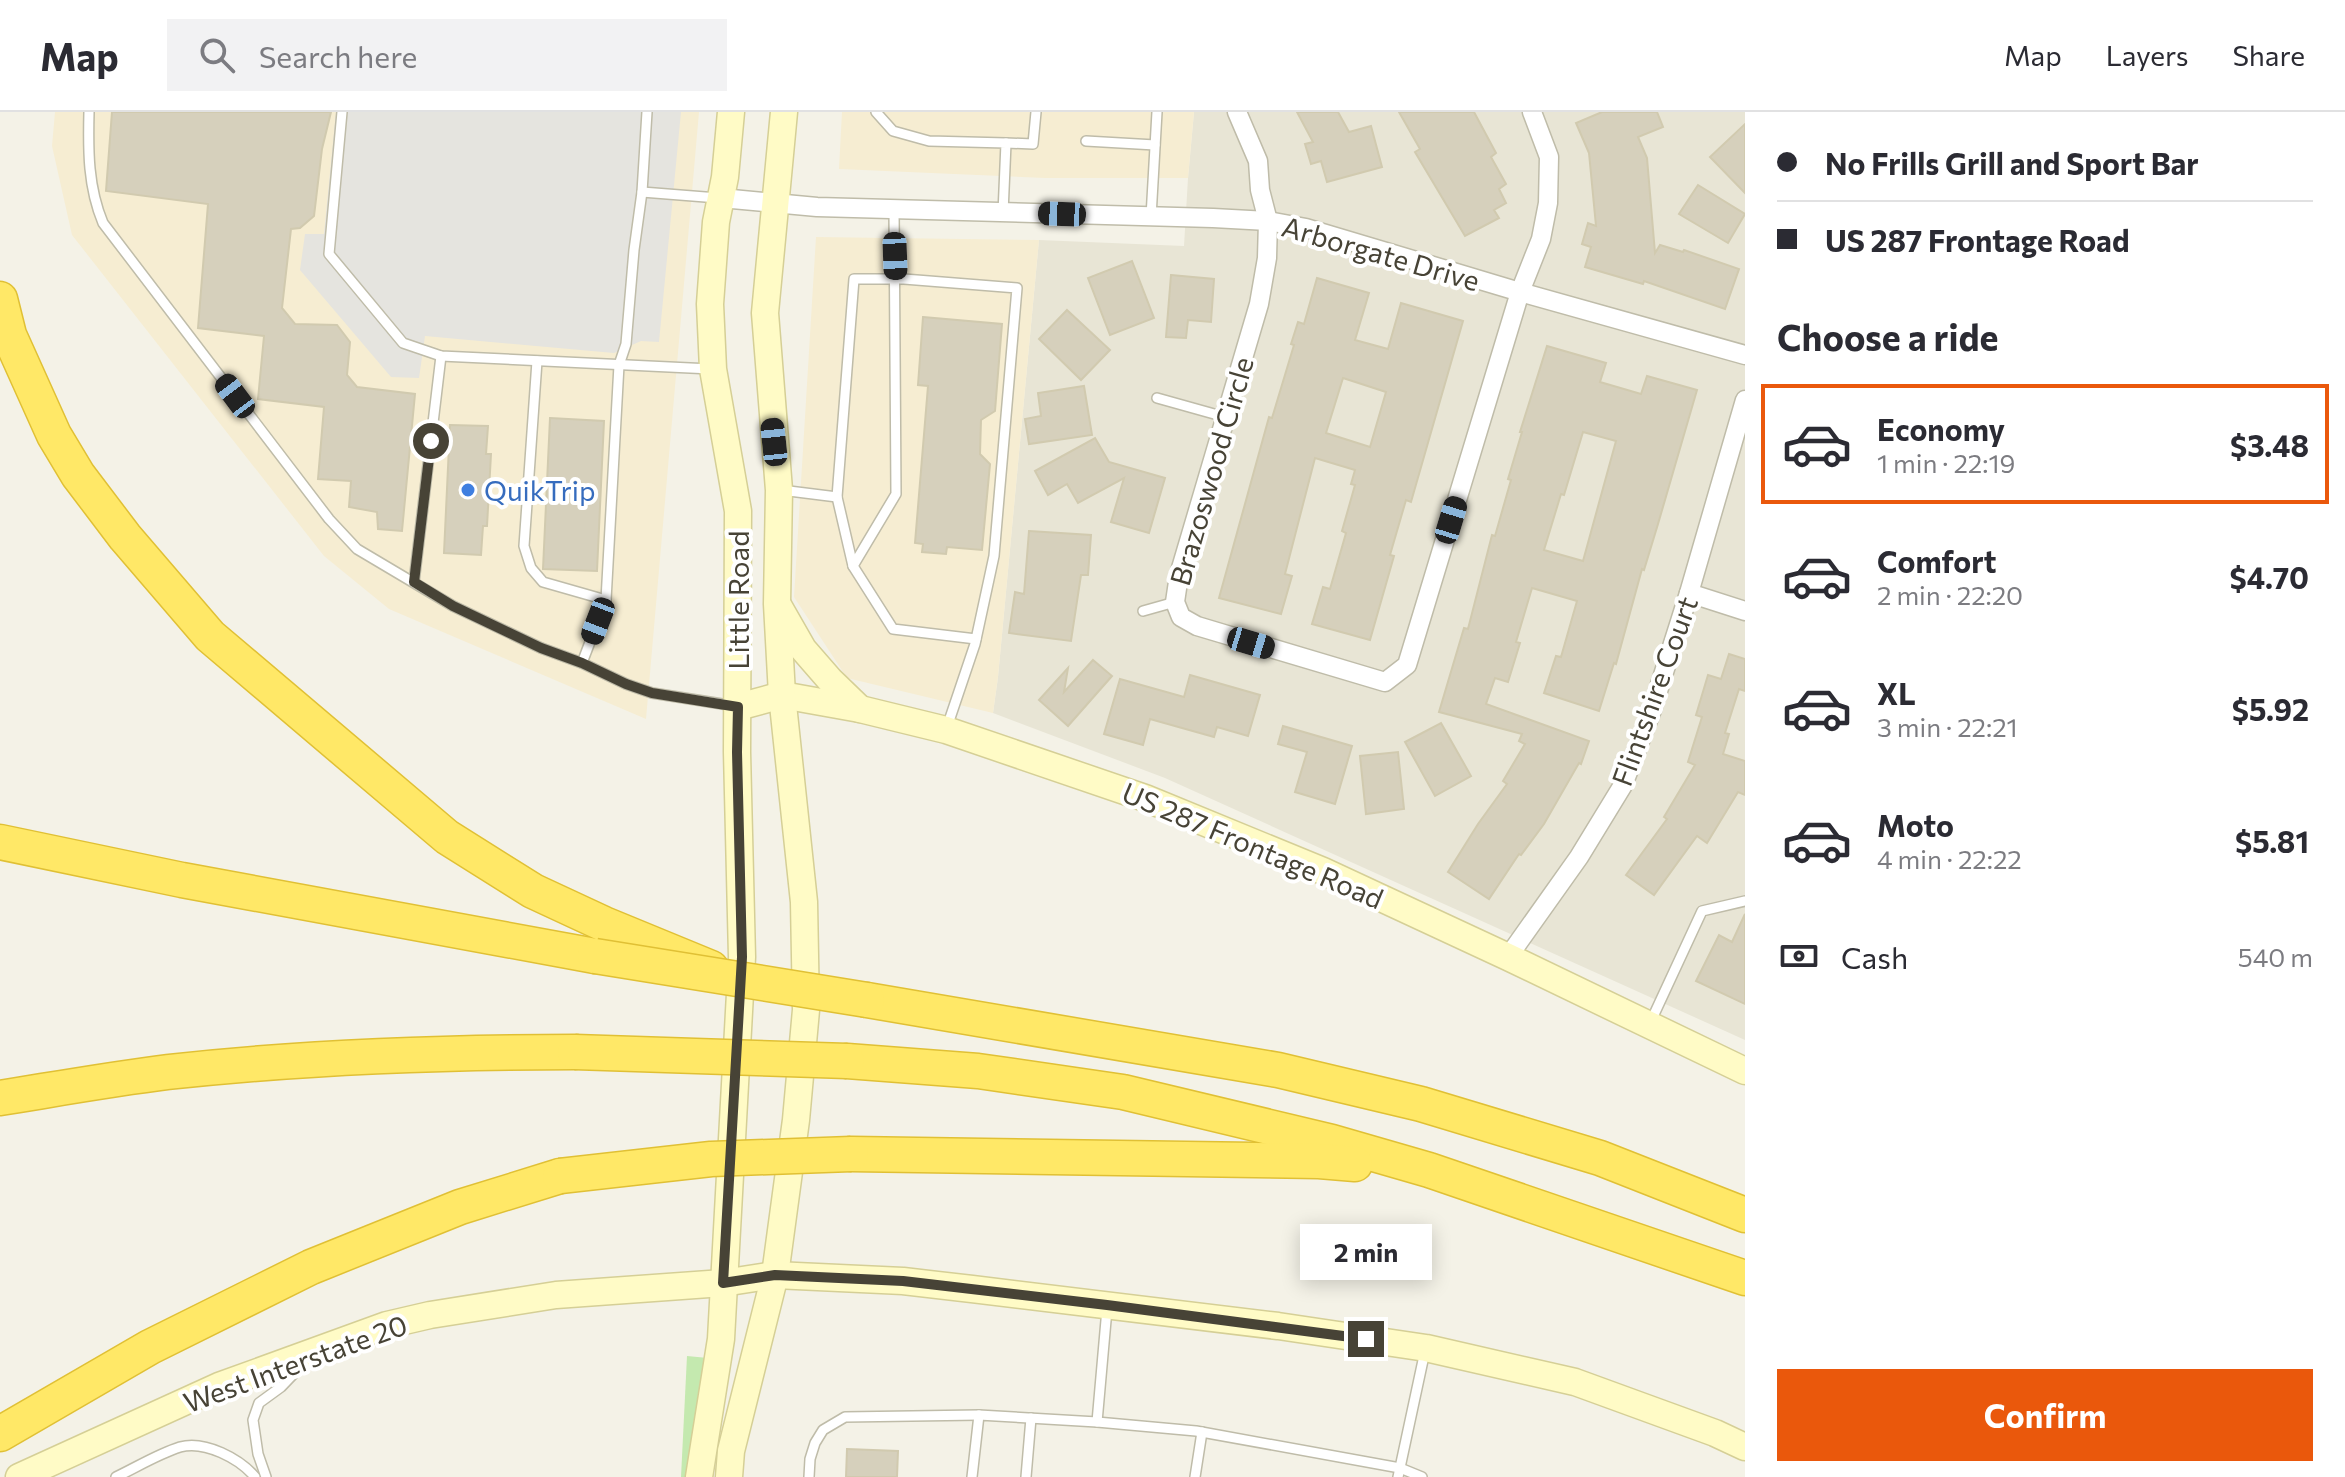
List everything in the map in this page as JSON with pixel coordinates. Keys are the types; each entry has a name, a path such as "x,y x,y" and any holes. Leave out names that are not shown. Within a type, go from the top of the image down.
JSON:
{"highway":[{"path":"0,299 9,335 54,435 78,475 125,537 210,636 447,837 533,891 600,940"},
{"path":"0,842 197,883 600,940 737,979 1278,1070 1421,1104 1600,1158 1745,1215"},
{"path":"0,1098 168,1072 445,1052 575,1052 847,1061 978,1071 1123,1092 1332,1142 1429,1170 1745,1278"},
{"path":"0,1434 150,1347 311,1267 460,1207 560,1176 711,1159 851,1154 1319,1161 1429,1170"}],"main road":[{"name":"Little Road","path":"699,1477 721,1339 742,957 737,752 738,511 713,369 710,304 716,222 725,177 731,112"},
{"name":"Little Road","path":"729,1477 731,1451 775,1275 796,1120 806,1010 804,902 782,695 777,604 779,490 765,313 784,112"},
{"path":"777,604 803,649 860,709"},
{"name":"US 287 Frontage Road","path":"738,707 782,695 860,709 946,730 1145,798 1323,871 1745,1071"},
{"path":"775,1275 903,1281 1426,1348 1575,1382 1745,1447"},
{"name":"West Interstate 20","path":"19,1477 219,1386 387,1325 556,1295 723,1283 775,1275"}],"street":[{"name":"Brazoswood Circle","path":"1237,112 1258,161 1260,190 1268,221 1267,258 1259,304 1179,575 1175,602 1181,617 1197,626 1385,682 1407,665 1520,292"},
{"path":"1520,292 1541,239 1548,203 1549,157 1532,112"},
{"name":"Arborgate Drive","path":"721,198 817,207 1268,221 1306,228 1745,355"},
{"name":"Flintshire Court","path":"1508,957 1579,857 1623,785 1652,710 1745,400"},
{"path":"1689,593 1745,611"}],"lane":[{"path":"89,112 87,156 94,202 103,223 329,519 357,549 453,606 626,684 652,693 738,707"},
{"path":"342,112 329,254 403,343 441,356 713,369"},
{"path":"582,663 606,600 619,365 626,344 647,112"},
{"path":"876,112 893,131 929,141 1033,144 1036,112"},
{"path":"1151,217 1157,112"},
{"path":"1086,141 1155,145"},
{"path":"1003,213 1006,143"},
{"path":"642,192 721,198"},
{"path":"853,566 896,494 894,209"},
{"path":"946,730 976,639 994,556 1017,288 854,279 837,497 853,566 893,629 976,639"},
{"path":"414,582 441,356"},
{"path":"537,361 524,546 531,568 543,582 606,600"},
{"path":"1157,398 1225,417"},
{"path":"779,490 837,497"},
{"path":"1143,611 1175,602"},
{"path":"1649,1024 1702,911 1745,901"},
{"path":"1097,1422 1107,1305"},
{"path":"1399,1472 1426,1348"},
{"path":"266,1477 254,1435 253,1420 259,1403 281,1387 318,1349"},
{"path":"809,1477 815,1443 823,1430 845,1417 979,1415 1202,1432 1422,1477"},
{"path":"972,1477 979,1415"},
{"path":"1026,1477 1031,1418"},
{"path":"1195,1477 1202,1432"},
{"path":"116,1477 184,1446 225,1454 255,1477"}],"shaded area":[{"path":"55,112 699,112 646,719 389,609 324,556 72,235 52,146"},
{"path":"336,112 681,112 659,342 641,341 614,353 425,336 419,378 391,377 300,270 305,234 324,234"},
{"path":"842,112 1194,112 1188,178 1045,178 839,169"},
{"path":"1194,112 1745,112 1745,1040 1165,778 993,713 1039,240 1184,246"},
{"path":"816,237 1039,240 993,713 847,678 794,597"}],"green space":[{"path":"687,1356 708,1358 704,1477 681,1477"}],"building":[{"path":"112,112 331,112 322,149 314,216 300,228 291,229 282,308 295,324 337,325 350,342 347,375 357,387 415,394 402,531 378,529 377,512 349,507 351,481 318,479 324,407 258,399 264,336 198,328 208,204 106,191"},
{"path":"1297,112 1338,112 1349,132 1371,126 1382,167 1327,182 1321,161 1311,164 1305,144 1313,142"},
{"path":"1399,112 1474,112 1496,153 1491,157 1506,184 1499,189 1506,203 1494,210 1499,218 1465,236 1415,152 1420,149"},
{"path":"1602,112 1657,112 1663,127 1638,137 1647,158 1655,253 1660,245 1739,269 1725,309 1644,281 1643,284 1585,267 1591,247 1582,244 1588,223 1596,226 1589,153 1576,123"},
{"path":"1745,124 1745,193 1710,157"},
{"path":"1698,185 1745,214 1728,243 1679,214"},
{"path":"1132,261 1154,318 1110,335 1088,278"},
{"path":"1171,275 1214,279 1211,322 1188,320 1186,338 1166,337"},
{"path":"1317,278 1369,293 1355,340 1388,349 1401,303 1463,321 1411,502 1406,500 1370,640 1312,624 1323,587 1330,589 1346,533 1342,531 1355,485 1351,484 1355,470 1315,458 1285,574 1292,576 1281,614 1219,598 1269,417 1272,418 1294,345 1291,344 1298,322 1304,324","holes":["1343,378 1386,392 1370,447 1326,433"]},
{"path":"1067,310 1110,350 1081,380 1039,339"},
{"path":"923,317 1002,324 995,411 981,420 980,454 990,464 982,550 947,547 946,554 922,552 923,544 915,543 928,386 918,385"},
{"path":"1547,346 1606,363 1600,382 1641,394 1647,376 1697,390 1616,664 1599,711 1544,693 1556,656 1561,657 1577,601 1532,588 1508,682 1495,678 1486,704 1589,741 1581,764 1544,824 1519,854 1489,899 1448,872 1507,784 1503,781 1525,744 1519,741 1522,734 1439,712 1464,628 1468,629 1492,535 1495,536 1511,480 1508,479","holes":["1583,432 1616,441 1583,561 1544,550"]},
{"path":"1084,386 1092,435 1029,444 1025,419 1041,416 1038,393"},
{"name":"QuikTrip","path":"550,418 604,421 597,571 543,569"},
{"name":"QuikTrip","path":"450,425 488,426 486,454 491,454 487,526 483,526 481,555 444,553"},
{"path":"1095,438 1109,462 1165,478 1149,533 1111,522 1124,478 1078,503 1067,484 1048,495 1035,471"},
{"path":"1029,531 1091,535 1088,575 1081,575 1071,641 1009,633 1015,592 1024,594"},
{"path":"1729,654 1745,659 1745,691 1739,689 1725,733 1729,734 1723,754 1745,761 1745,795 1738,792 1707,843 1697,836 1654,895 1626,875 1667,819 1664,817 1695,765 1688,762 1702,717 1696,715 1708,675 1721,679"},
{"path":"1093,660 1112,676 1068,726 1039,700 1068,668 1064,692"},
{"path":"1190,675 1260,695 1248,736 1217,727 1214,737 1150,719 1143,745 1104,734 1120,679 1184,697"},
{"path":"1441,723 1471,776 1435,796 1405,742"},
{"path":"1283,726 1352,746 1335,804 1295,792 1307,752 1278,744"},
{"path":"1398,752 1404,809 1366,814 1360,756"},
{"path":"1745,914 1745,1004 1696,981 1719,935 1732,942"},
{"path":"847,1449 898,1451 897,1477 846,1477"}],"place":[{"name":"QuikTrip","path":"468,490"}],"route":[{"path":"431,441 414,582 453,606 626,684 652,693 738,707 742,957 723,1283 775,1275 903,1281 1366,1339"}]}
